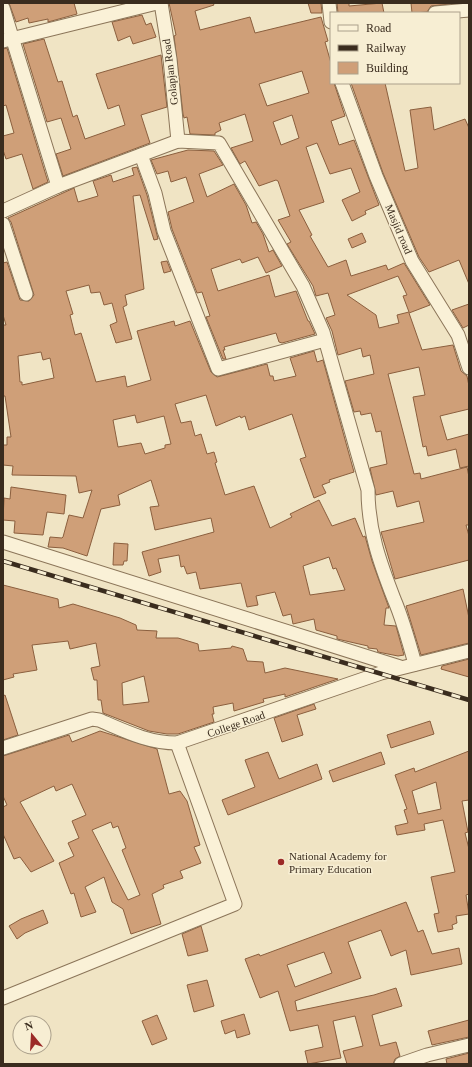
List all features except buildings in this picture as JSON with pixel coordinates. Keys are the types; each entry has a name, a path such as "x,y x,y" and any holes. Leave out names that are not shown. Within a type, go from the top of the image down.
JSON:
{"street":[{"path":"8,40 157,3"},
{"name":"Golapjan Road","path":"161,3 170,59 178,141"},
{"path":"3,8 8,40 58,186"},
{"path":"446,12 469,10"},
{"name":"Masjid road","path":"342,84 376,176 412,261 458,335 469,368"},
{"path":"3,211 58,186 178,141 219,143 303,286 325,340 368,490 368,514 381,567 395,600 416,664"},
{"path":"141,155 155,193 164,231 218,369 325,340"},
{"path":"3,224 26,294"},
{"path":"3,542 400,668"},
{"name":"College Road","path":"3,748 92,719 99,720 144,739 161,743 178,743 381,673 469,652"},
{"path":"3,998 235,904 178,743"},
{"path":"401,1064 427,1055 469,1045"}],"railway":[{"path":"3,561 469,700"}],"place":[{"name":"National Academy for Primary Education","path":"281,862"}]}
